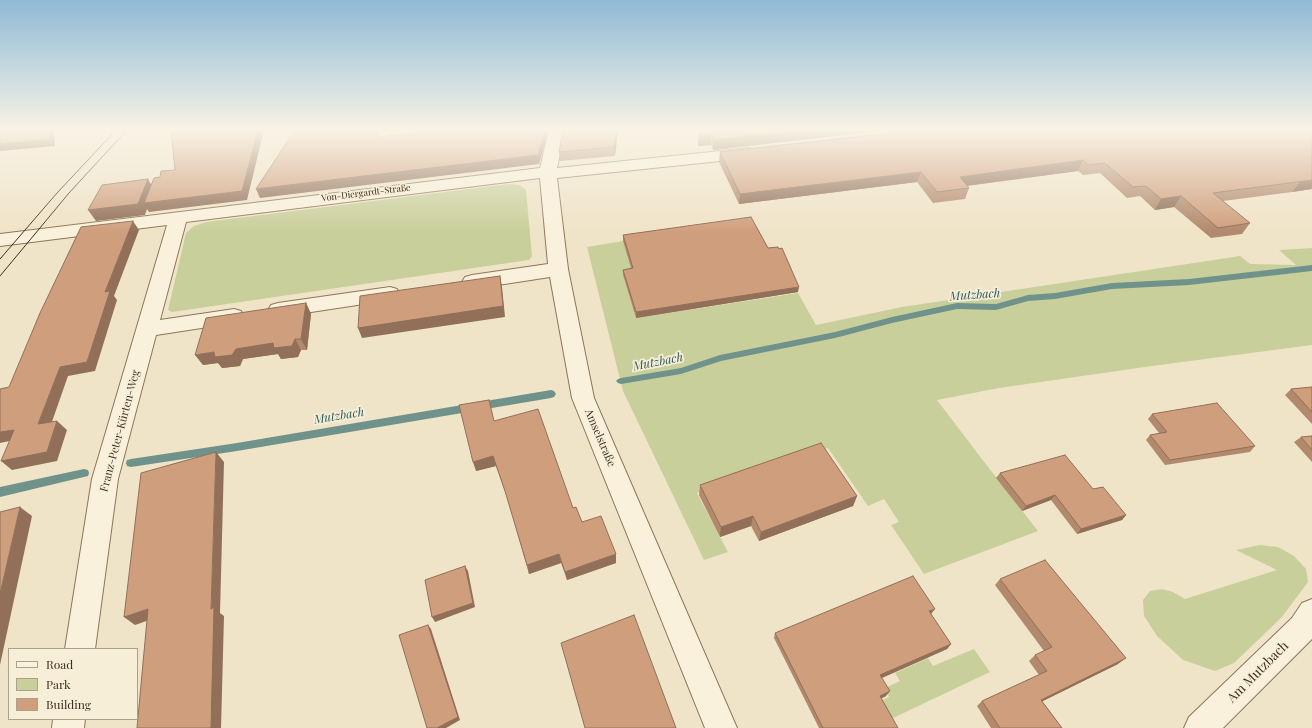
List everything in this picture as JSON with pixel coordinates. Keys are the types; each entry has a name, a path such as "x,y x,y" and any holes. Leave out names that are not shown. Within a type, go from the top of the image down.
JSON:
{"street":[{"name":"Amselstraße","path":"550,164 548,172 558,269 581,387 721,728"},
{"name":"Von-Diergardt-Straße","path":"0,240 518,175 548,172 576,172 648,164"},
{"name":"Franz-Peter-Kürten-Weg","path":"80,648 108,468 178,217"},
{"path":"456,284 558,269"},
{"path":"147,329 409,291"},
{"name":"Am Mutzbach","path":"1200,728 1302,628 1312,613"}],"green space":[{"path":"509,184 520,185 526,190 532,256 529,260 172,312 168,310 186,233 194,226 206,222"},
{"path":"623,241 633,274 623,275 636,318 798,293 816,325 902,307 1240,256 1250,264 1296,265 1279,250 1312,248 1312,345 999,388 937,400 1038,531 924,574 891,525 899,522 884,499 868,506 828,448 697,493 728,552 704,560 623,391 587,247"},
{"path":"1260,545 1278,547 1294,556 1306,569 1308,582 1282,617 1234,663 1215,671 1183,660 1157,636 1144,616 1143,600 1150,591 1162,589 1173,592 1185,599 1277,570 1236,550"},
{"path":"974,649 990,672 872,728 821,728 889,697 885,688 900,681 895,673 928,658 933,666"}],"building":[{"path":"174,164 249,164 242,191 144,203 154,178 160,177 161,171 175,170"},
{"path":"273,164 464,164 256,189"},
{"path":"726,164 1054,164 960,177 969,188 937,192 921,172 740,194"},
{"path":"1106,164 1312,164 1312,180 1213,193 1250,223 1218,228 1181,196 1161,199 1146,186 1133,187"},
{"path":"148,179 138,204 88,210 102,185"},
{"path":"751,217 768,248 782,248 799,287 636,312 623,270 633,268 623,235"},
{"path":"133,221 105,292 110,291 87,362 60,367 38,424 57,421 47,452 1,461 14,430 0,432 0,389 9,387 40,313 81,227"},
{"path":"500,276 503,306 358,328 360,296"},
{"path":"306,303 301,339 295,339 292,346 274,348 273,343 236,349 232,355 215,357 214,352 195,355 206,318"},
{"path":"1312,387 1312,412 1291,389"},
{"path":"489,400 494,421 538,409 573,508 576,507 582,522 601,516 616,554 565,572 559,554 527,565 493,456 473,462 459,405"},
{"path":"1217,403 1255,446 1170,460 1150,435 1167,432 1152,414"},
{"path":"1312,436 1312,450 1301,437"},
{"path":"821,443 857,496 761,532 753,516 721,527 700,485"},
{"path":"216,452 211,609 214,607 211,728 137,728 148,609 124,617 141,473"},
{"path":"1065,455 1093,489 1103,487 1126,515 1081,529 1055,495 1026,506 1000,473"},
{"path":"20,507 0,594 0,512"},
{"path":"1045,560 1126,658 1041,700 1062,728 1000,728 982,701 1047,671 1035,655 1052,647 1000,579"},
{"path":"465,566 473,603 432,617 425,580"},
{"path":"913,576 935,609 929,611 951,644 880,675 890,691 880,696 898,728 823,728 775,633"},
{"path":"634,615 676,728 585,728 561,643"},
{"path":"428,625 458,717 437,728 427,728 399,635"}],"waterway":[{"name":"Mutzbach","path":"621,381 681,371 720,358 835,335 892,320 957,306 996,307 1028,298 1055,296 1112,286 1189,282 1312,268"},
{"name":"Mutzbach","path":"131,463 237,447 551,394"},
{"name":"Mutzbach","path":"0,492 84,473"}],"tram line":[{"path":"0,259 84,164"},
{"path":"0,276 69,193 96,164"}]}
